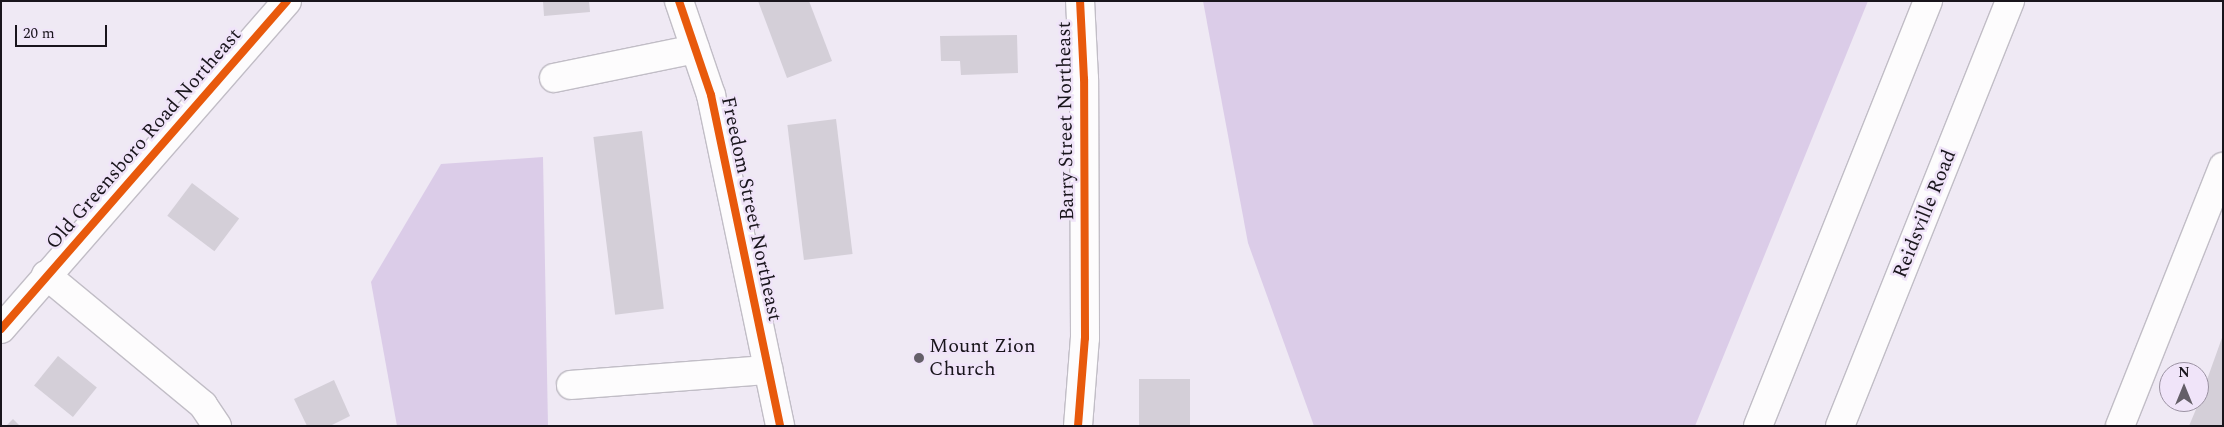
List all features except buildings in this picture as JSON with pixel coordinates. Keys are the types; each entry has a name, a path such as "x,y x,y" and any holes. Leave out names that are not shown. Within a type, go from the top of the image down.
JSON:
{"main road":[{"name":"Old Greensboro Road Northeast","path":"1,329 46,275 287,1"},
{"name":"Freedom Street Northeast","path":"679,1 711,95 780,426"},
{"name":"Barry Street Northeast","path":"1078,426 1084,338 1084,79 1080,1"},
{"path":"1758,426 1928,1"},
{"name":"Reidsville Road","path":"1840,426 2010,1"},
{"path":"554,78 695,49"},
{"path":"2120,426 2223,167"},
{"path":"46,275 203,405 217,426"},
{"path":"571,384 768,370"}],"shaded area":[{"path":"1203,1 1868,1 1695,426 1314,426 1248,243"},
{"path":"543,157 548,426 397,426 371,282 441,164"}],"cycle path":[{"path":"1,329 287,1"},
{"path":"679,1 711,95 780,426"},
{"path":"1078,426 1085,338 1084,79 1080,1"}],"place":[{"name":"Mount Zion Church","path":"919,358"}]}
